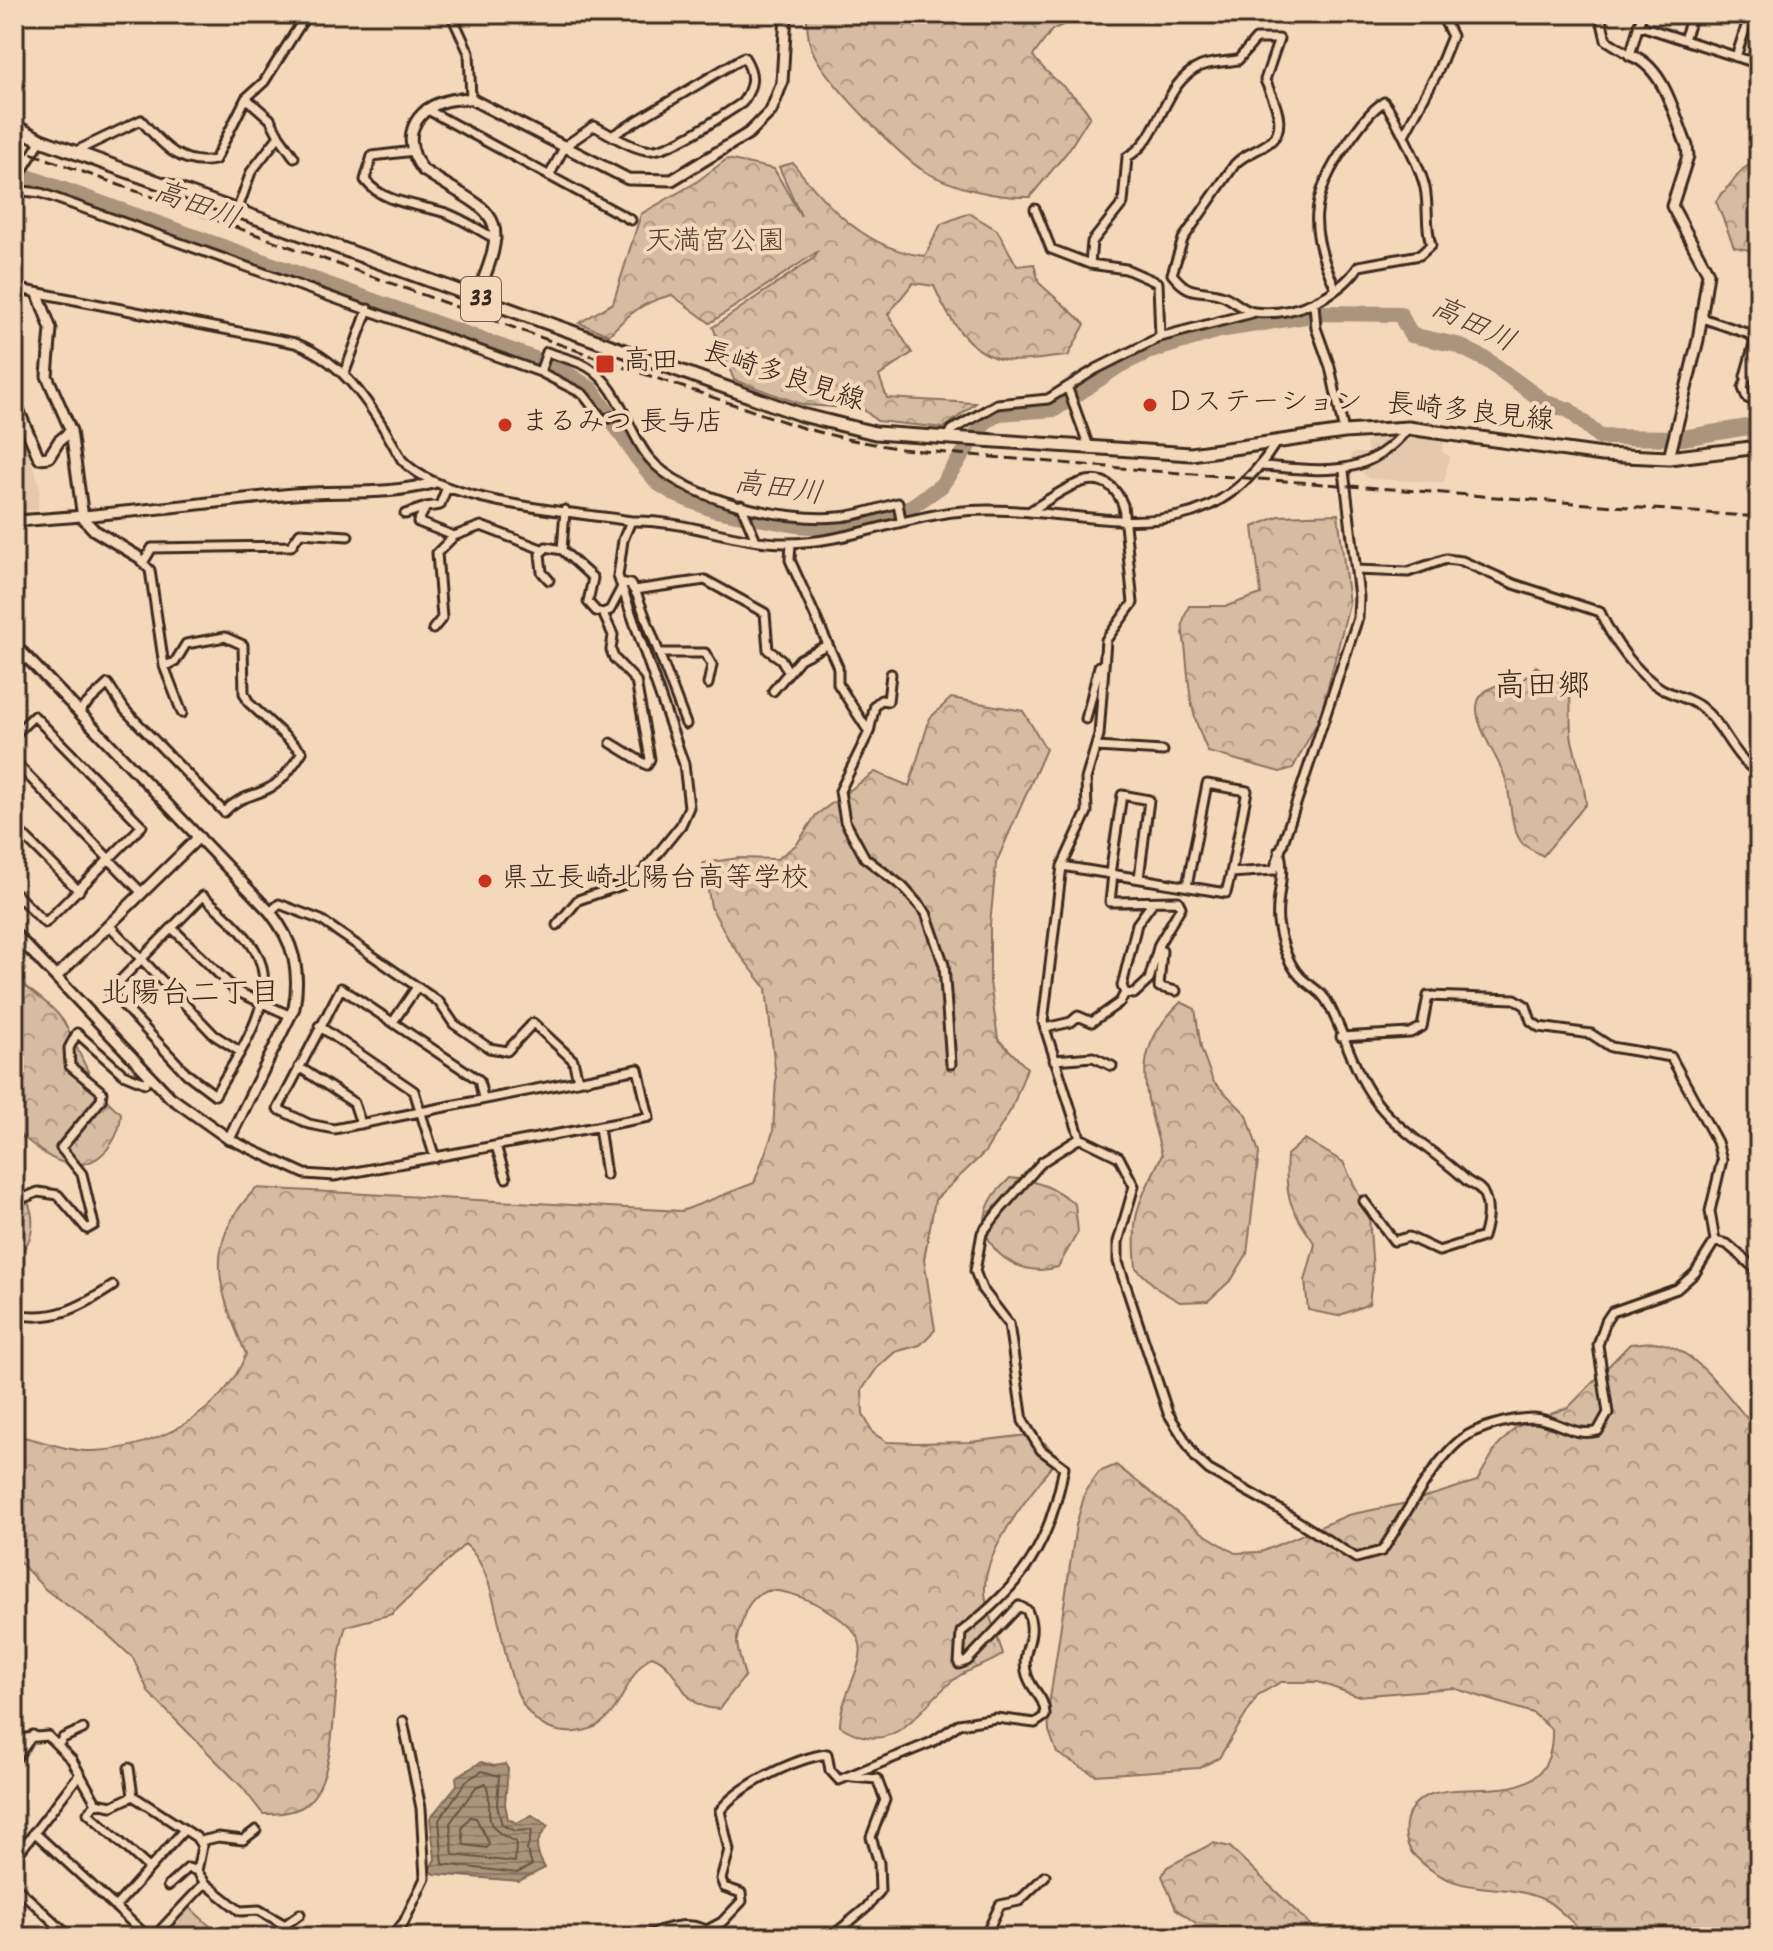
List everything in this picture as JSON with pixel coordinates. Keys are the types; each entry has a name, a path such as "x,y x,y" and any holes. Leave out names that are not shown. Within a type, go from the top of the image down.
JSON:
{"main road":[{"name":"長崎多良見線","path":"14,126 41,140 802,415 875,433 1191,454 1344,432 1408,428 1602,455 1759,447"}],"street":[{"path":"14,27 16,14"},
{"path":"74,152 141,120 171,153 204,162 215,160 246,98 264,82 307,14"},
{"path":"451,14 469,53 471,99"},
{"path":"476,297 494,257 496,239 491,219 481,204 423,170 414,151 415,125 426,109 451,97 471,99 639,182 672,180 719,153 763,122 780,96 786,14"},
{"path":"1404,135 1437,73 1452,36 1441,14"},
{"path":"1548,14 1551,17 1572,14"},
{"path":"1600,14 1606,40 1630,55 1644,59 1654,70 1687,146 1688,156 1672,206 1708,273 1702,318 1671,453"},
{"path":"1630,55 1642,14"},
{"path":"1684,39 1693,14"},
{"path":"1736,57 1750,14"},
{"path":"1638,25 1759,64"},
{"path":"1090,264 1092,242 1123,203 1127,157 1139,151 1175,88 1199,67 1238,60 1256,39 1279,39 1265,80 1277,107 1278,128 1272,141 1245,153 1235,164 1183,239 1172,274 1193,293 1221,295 1252,313"},
{"path":"549,176 565,146 594,126 644,150 661,151 742,103 750,91 751,68 744,57 613,135"},
{"path":"246,98 270,119 294,157"},
{"path":"951,440 952,430 997,404 1048,399 1096,369 1160,337 1252,313 1314,305 1336,289 1359,266 1420,255 1431,245 1425,224 1424,186 1404,135 1384,102 1331,166 1316,208 1318,252 1336,289"},
{"path":"14,106 14,126"},
{"path":"426,109 631,220"},
{"path":"237,211 251,172 279,136"},
{"path":"14,184 41,140"},
{"path":"414,151 372,156 365,180 373,190 411,205 447,213 496,239"},
{"path":"14,190 41,193 540,372 583,394 603,420 624,413"},
{"path":"1035,209 1051,249 1090,264 1126,269 1158,283 1160,337"},
{"path":"14,288 295,343 319,352 345,372 413,473 433,483 472,495 631,521 656,520 791,543 831,541 901,518 956,511 1030,511 1124,521 1168,521 1205,509 1252,478 1275,444"},
{"path":"38,294 51,329 47,376 71,431 83,518 94,530 140,559 150,570 164,666 182,713"},
{"path":"1314,305 1344,432"},
{"path":"345,372 368,309"},
{"path":"1702,318 1749,334 1755,340 1743,388 1747,398 1759,403"},
{"path":"1745,376 1759,348"},
{"path":"540,372 547,352 589,368 603,381 624,413 636,440 669,478 703,494 741,505 816,518 840,517 898,503 901,518"},
{"path":"1068,389 1089,449"},
{"path":"14,400 39,458 49,457 59,441 71,431"},
{"path":"1262,466 1344,471 1394,446 1408,428"},
{"path":"1231,873 1268,873 1274,870 1358,618 1356,570 1344,471"},
{"path":"1030,511 1077,484 1098,480 1117,490 1124,521 1133,603 1106,640 1096,747 1086,779 1087,812 1062,866 1052,933 1045,1028 1054,1060 1080,1138 1119,1157 1134,1186 1118,1242 1118,1262 1156,1379 1182,1439 1209,1470 1356,1558 1382,1551 1445,1456 1463,1437 1520,1418 1541,1418 1585,1435 1598,1431 1608,1413 1598,1345 1606,1321 1612,1312 1677,1289 1695,1273 1715,1241 1710,1211 1722,1160 1678,1064 1665,1054 1611,1047 1591,1034 1539,1027 1531,1021 1526,1006 1515,999 1428,996 1422,1027 1410,1033 1341,1037"},
{"path":"14,521 83,518 297,494 401,492 433,483"},
{"path":"405,514 440,505 447,487"},
{"path":"741,505 755,538"},
{"path":"426,507 418,522 454,536"},
{"path":"562,550 565,510"},
{"path":"549,580 540,564 546,547 562,550 593,578 588,602 596,611 603,613 610,610 621,585 623,540 631,521"},
{"path":"433,629 442,618 437,553 454,536 481,526 544,550"},
{"path":"140,559 152,548 291,546 300,533 348,536"},
{"path":"791,543 790,560 825,646 838,667 838,684 869,732"},
{"path":"1356,570 1408,572 1446,559 1462,561 1514,584 1600,612 1609,632 1634,663 1660,688 1702,708 1737,756 1759,773"},
{"path":"634,590 705,580 727,591 765,613 768,650 781,659 788,671"},
{"path":"621,585 630,584 634,590 686,724"},
{"path":"557,925 578,900 625,884 643,872 681,825 689,807 684,764 621,585"},
{"path":"603,613 613,635 611,650 614,658 636,681 650,759 647,765 611,743"},
{"path":"80,710 108,684 125,710 224,812 242,796 275,785 299,757 302,752 249,703 244,693 243,645 225,637 186,644 175,662 164,666"},
{"path":"14,644 270,912 295,955 298,987 291,1016 229,1139"},
{"path":"773,691 800,659 825,646"},
{"path":"660,653 705,653 712,665 708,684"},
{"path":"14,668 25,657"},
{"path":"1086,719 1099,666 1104,666"},
{"path":"891,674 888,701 881,700 875,705 869,732 840,791 845,821 865,858 903,887 926,913 944,965 951,1064"},
{"path":"14,735 34,716 142,826 45,923 14,892"},
{"path":"1096,747 1163,751"},
{"path":"14,761 142,893"},
{"path":"1062,866 1226,893 1247,791 1207,784 1187,886"},
{"path":"1125,993 1134,994 1149,980 1161,940 1181,907 1178,901 1110,902 1122,795 1149,800 1139,878"},
{"path":"14,826 79,891"},
{"path":"57,976 199,837"},
{"path":"1279,848 1284,865 1278,920 1289,962 1308,984 1317,987 1323,995 1362,1081 1380,1107 1399,1127 1478,1186 1485,1196 1488,1221 1483,1237 1439,1251 1409,1237 1394,1241 1364,1201"},
{"path":"203,896 255,951 264,974 260,1005 215,1095 187,1074 110,991 140,958 203,896"},
{"path":"1125,993 1122,986 1134,935 1153,902"},
{"path":"270,912 279,904 321,920 439,1002 454,1024 489,1048 507,1051 533,1023 573,1060 578,1080"},
{"path":"109,925 214,1035 239,1051"},
{"path":"172,928 236,991 260,1005 291,1016"},
{"path":"14,933 185,1111 229,1139 284,1166 318,1176 351,1175 649,1117 638,1069 327,1129 278,1109 341,988 479,1080 483,1098"},
{"path":"1161,940 1159,987 1176,991"},
{"path":"393,1022 417,987"},
{"path":"1045,1028 1071,1022 1078,1016 1092,1022 1120,1002 1125,993"},
{"path":"319,1026 414,1091 435,1158"},
{"path":"14,1202 38,1192 58,1195 87,1229 94,1225 82,1174 61,1148 101,1100 102,1092 97,1085 70,1066 69,1048 77,1033 123,1074 145,1083 149,1076"},
{"path":"1054,1060 1093,1057 1112,1066"},
{"path":"299,1067 354,1103 361,1124"},
{"path":"599,1127 606,1175"},
{"path":"707,1930 722,1922 742,1901 741,1893 724,1887 721,1879 729,1850 720,1811 727,1800 810,1756 827,1754 830,1770 839,1780 932,1742 959,1724 996,1718 1035,1723 1045,1716 1046,1703 1025,1670 1024,1659 1034,1637 1027,1610 1019,1606 967,1661 959,1664 961,1632 996,1605 1045,1537 1056,1512 1064,1467 1041,1450 1023,1421 1009,1324 982,1289 975,1271 982,1233 1000,1210 1042,1162 1080,1138"},
{"path":"496,1146 506,1178"},
{"path":"1715,1241 1727,1244 1759,1272"},
{"path":"14,1314 34,1317 67,1313 113,1286"},
{"path":"392,1937 404,1922 425,1878 421,1808 403,1721"},
{"path":"59,1744 63,1738 83,1729"},
{"path":"14,1761 33,1735"},
{"path":"14,1739 44,1735 59,1744 96,1803 112,1806 133,1796"},
{"path":"129,1768 133,1796 201,1841 218,1837 243,1840 256,1830"},
{"path":"14,1859 79,1775"},
{"path":"831,1937 866,1908 880,1891 881,1880 871,1837 885,1800 877,1779 850,1777"},
{"path":"96,1803 88,1813 149,1868"},
{"path":"115,1907 184,1830"},
{"path":"34,1832 151,1937 205,1883"},
{"path":"197,1871 201,1841"},
{"path":"168,1886 188,1868 197,1871 205,1883 240,1911 259,1910 285,1925 288,1937"},
{"path":"985,1937 1000,1905 1019,1901 1045,1876"},
{"path":"14,1885 70,1937"},
{"path":"285,1925 300,1914"},
{"path":"644,1937 686,1924 707,1930 717,1937"}],"shaded area":[{"path":"14,408 40,487 38,510 14,511"},
{"path":"1391,436 1445,439 1442,452 1450,456 1444,482 1369,479 1351,460 1351,453 1368,453 1366,441"}],"green space":[{"path":"807,14 1085,14 1052,30 1033,56 1090,116 1068,151 1030,197 990,194 948,182 913,163 837,87 812,50"},
{"name":"天満宮公園","path":"727,159 774,169 801,216 779,167 793,163 850,224 867,236 904,252 925,256 941,224 969,213 997,230 1017,266 1034,264 1039,283 1085,324 1068,356 1005,360 980,350 960,332 934,286 913,283 888,314 912,353 879,376 887,398 976,403 944,428 877,421 863,409 804,405 734,380 713,327 815,257 817,252 710,323 672,295 637,309 609,335 579,323 613,303 641,214 695,183"},
{"path":"1759,159 1759,252 1734,247 1716,201 1743,169"},
{"path":"1338,514 1349,604 1321,715 1293,768 1280,772 1208,752 1194,715 1190,693 1183,630 1189,606 1227,606 1261,594 1253,527 1279,516"},
{"path":"1536,666 1569,687 1572,740 1586,804 1543,856 1524,845 1517,835 1506,780 1477,713 1478,701 1485,692 1499,685 1522,681"},
{"path":"951,698 1023,711 1046,749 996,863 990,925 990,982 998,1039 1027,1068 1012,1108 985,1152 935,1200 924,1259 935,1330 920,1345 895,1352 877,1368 862,1390 863,1414 873,1433 887,1442 970,1442 1028,1435 1045,1443 1058,1458 1013,1519 987,1571 987,1604 1003,1654 959,1676 919,1714 892,1734 877,1738 860,1736 840,1726 861,1653 856,1634 835,1615 806,1599 768,1591 754,1599 745,1612 737,1640 745,1676 719,1709 695,1702 670,1669 652,1656 637,1671 609,1716 594,1728 566,1732 542,1725 525,1707 513,1682 491,1591 481,1564 465,1544 392,1614 346,1626 338,1668 331,1742 320,1785 310,1801 300,1808 263,1814 242,1787 149,1693 133,1658 107,1634 46,1590 14,1556 14,1435 74,1449 116,1449 163,1435 184,1424 204,1411 221,1394 246,1354 222,1288 221,1248 227,1229 256,1188 682,1211 754,1183 773,1132 776,1078 766,988 730,942 711,907 703,863 739,858 777,859 797,844 816,815 875,772 909,786 930,718"},
{"path":"14,978 61,1017 95,1084 121,1113 112,1142 90,1162 70,1164 55,1160 16,1131"},
{"path":"1181,1002 1195,1009 1201,1048 1213,1081 1247,1115 1259,1153 1247,1254 1232,1279 1208,1301 1180,1302 1159,1290 1136,1268 1138,1208 1162,1155 1147,1092 1147,1056 1164,1021"},
{"path":"1305,1139 1343,1162 1369,1216 1373,1271 1369,1304 1338,1316 1308,1310 1305,1281 1315,1244 1291,1203 1286,1170 1287,1155"},
{"path":"1010,1178 1045,1186 1075,1204 1078,1232 1058,1267 1042,1270 1012,1263 999,1254 990,1242 985,1228 986,1213 995,1194"},
{"path":"14,1183 27,1201 32,1221 28,1241 14,1259"},
{"path":"1653,1342 1669,1346 1699,1364 1759,1432 1759,1933 1756,1937 1592,1937 1545,1900 1528,1894 1464,1884 1432,1871 1413,1854 1407,1842 1406,1824 1416,1803 1434,1793 1510,1787 1532,1779 1547,1761 1552,1730 1533,1713 1453,1688 1357,1696 1318,1682 1281,1682 1258,1695 1219,1758 1199,1768 1095,1775 1057,1753 1049,1731 1048,1712 1076,1525 1086,1490 1099,1472 1116,1465 1204,1534 1235,1553 1261,1552 1348,1515 1407,1503 1477,1481 1496,1448 1516,1427 1569,1407 1630,1344"},
{"path":"1213,1843 1230,1847 1323,1937 1240,1937 1218,1925 1196,1923 1176,1909 1162,1876 1167,1867"},
{"path":"189,1907 222,1937 161,1937"}],"water":[{"path":"481,1762 494,1766 505,1764 508,1769 505,1804 508,1819 517,1823 532,1815 548,1826 537,1847 545,1868 519,1881 429,1871 435,1859 430,1818 457,1785 456,1777"}],"waterway":[{"name":"高田川","path":"14,172 557,367 591,389 658,483 677,495 715,510 796,525 834,528 911,507 941,486 985,422 999,413 1055,409 1120,365 1147,352 1219,330 1325,313 1400,314 1411,335 1457,345 1487,360 1546,403 1569,410 1600,437 1683,438 1759,425"}],"railway":[{"path":"14,147 606,361 803,428 847,439 901,449 1154,471 1759,517"}],"place":[{"name":"高田","path":"605,364"},
{"name":"Ｄステーション","path":"1150,405"},
{"name":"まるみつ 長与店","path":"505,425"},
{"name":"県立長崎北陽台高等学校","path":"485,881"}],"district":[{"name":"高田郷","path":"1542,689"},
{"name":"北陽台二丁目","path":"190,996"}]}
